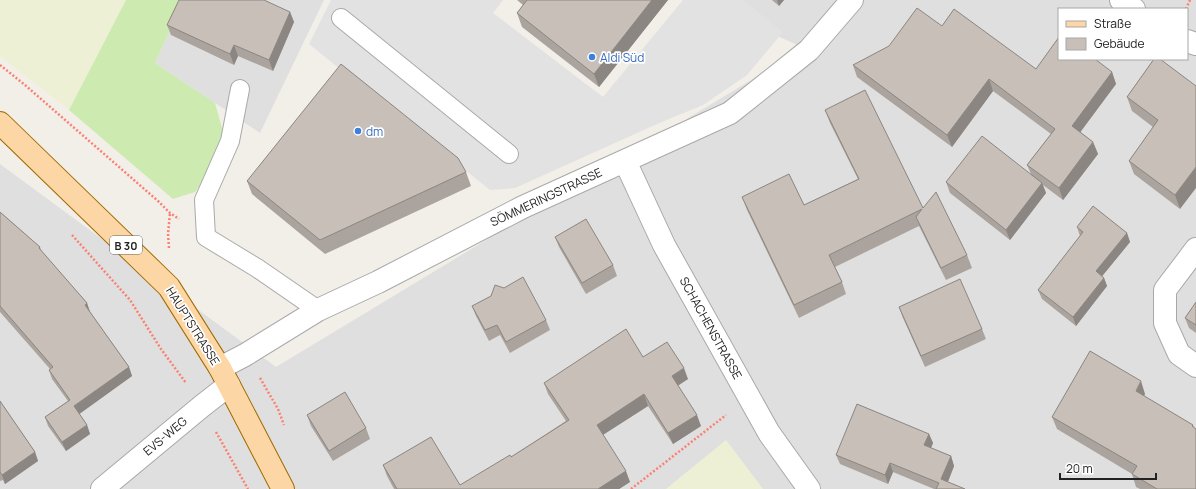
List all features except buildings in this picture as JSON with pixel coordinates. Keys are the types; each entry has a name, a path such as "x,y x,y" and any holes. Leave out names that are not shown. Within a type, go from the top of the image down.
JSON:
{"main road":[{"name":"HAUPTSTRASSE","path":"0,123 170,287 224,377 283,489"}],"street":[{"name":"SÖMMERINGSTRASSE","path":"224,377 245,354 318,310 378,282 523,207 730,113 809,50 852,0"},
{"path":"1122,0 1133,8"},
{"name":"SCHACHENSTRASSE","path":"625,161 664,245 769,433 809,489"},
{"path":"1196,249 1165,290 1165,323 1180,354 1196,366"},
{"name":"EVS-WEG","path":"102,489 202,406 224,377"}],"lane":[{"path":"341,18 509,154"},
{"path":"240,89 230,141 204,200 206,237 257,268 318,310"}],"path":[{"path":"0,65 25,85 170,213 206,237"},
{"path":"69,232 130,300 161,349 202,406 248,489"},
{"path":"631,489 749,397"}],"shaded area":[{"path":"184,0 324,0 260,133 155,63"},
{"path":"331,0 503,0 493,13 603,97 683,0 743,0 783,32 747,75 703,105 515,188 490,190 309,44"},
{"path":"728,0 1196,0 1196,489 0,489 0,164 276,367 804,48 764,30"}],"green space":[{"path":"0,0 126,0 69,110 0,56"},
{"path":"126,0 184,0 155,63 215,103 224,135 211,170 195,192 173,199 69,110"},
{"path":"726,440 763,489 666,489"}],"place":[{"name":"Aldi Süd","path":"592,57"},
{"name":"dm","path":"358,131"}]}
